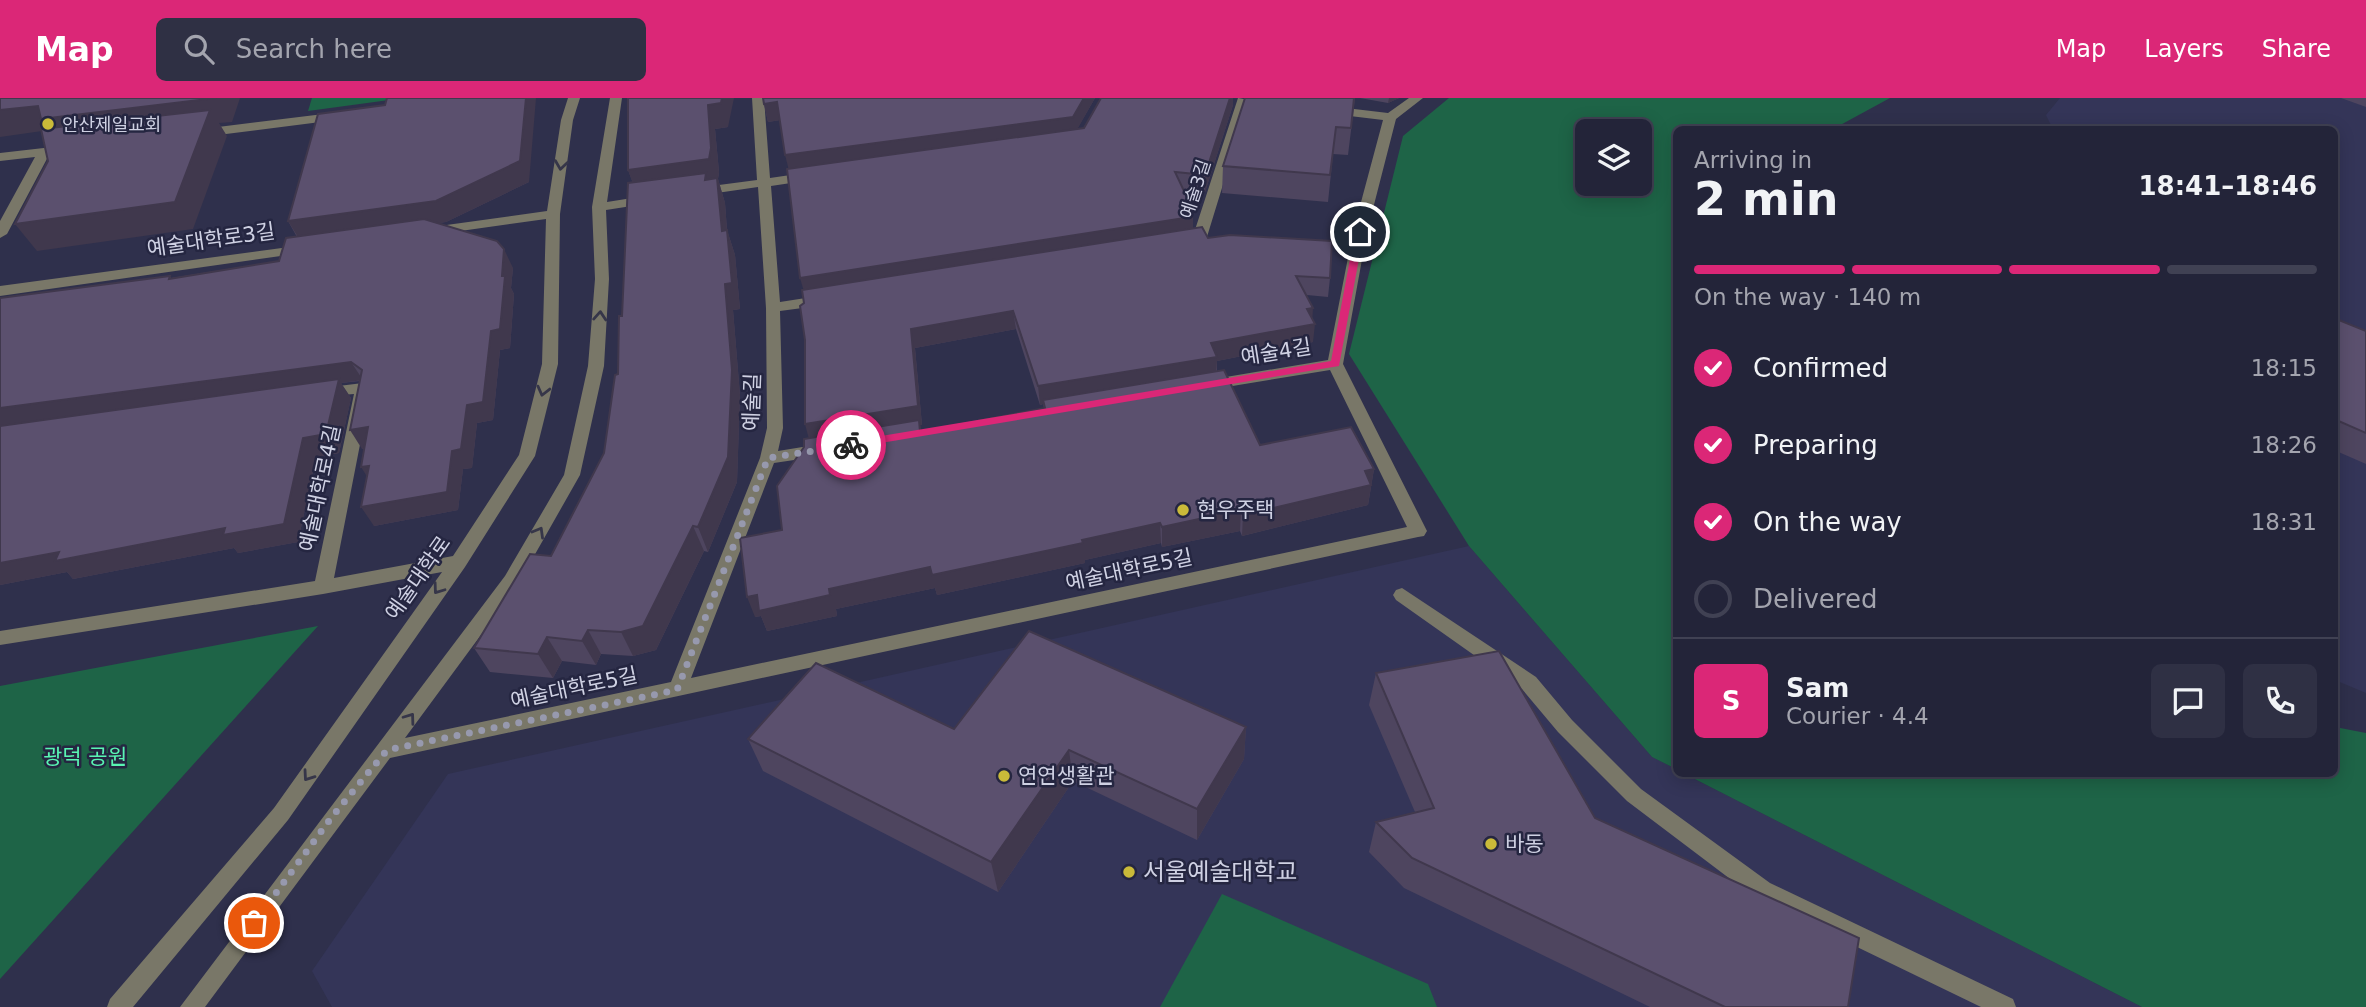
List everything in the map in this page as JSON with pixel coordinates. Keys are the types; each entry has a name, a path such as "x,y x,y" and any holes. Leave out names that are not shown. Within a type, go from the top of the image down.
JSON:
{"street":[{"name":"예술대학로","path":"118,1007 281,814 459,562 527,456 550,364 553,214 567,120 574,98"},
{"path":"191,1007 331,818 387,750 510,581 572,475 596,366 602,279 599,207 616,98"},
{"name":"예술길","path":"677,690 768,458 775,428 773,309 758,98"},
{"name":"예술3길","path":"1171,244 1199,240 1250,101 1225,98"},
{"path":"1335,364 1360,232 1390,117 1417,98"},
{"path":"1310,108 1390,117"},
{"path":"183,135 349,115"},
{"path":"0,157 86,147"},
{"path":"0,234 44,152"},
{"path":"599,207 819,175"},
{"path":"415,233 553,214"},
{"name":"예술대학로3길","path":"0,291 318,247"},
{"path":"773,309 842,297"},
{"name":"예술4길","path":"1187,388 1335,364"},
{"name":"예술대학로5길","path":"387,750 1418,531 1335,364"},
{"name":"예술대학로4길","path":"309,395 363,388 323,587"},
{"path":"768,458 835,447"},
{"path":"0,638 323,587 459,562"},
{"path":"1402,595 1529,683 1565,726 1634,796 1762,890 2005,1007"}],"shaded area":[{"path":"2060,98 2366,98 2366,693 2338,681 2338,126 2052,126 2046,115"},
{"name":"서울예술대학교","path":"1469,546 1652,757 1673,768 1673,777 1691,777 2142,1007 332,1007 312,971 448,774"}],"green space":[{"path":"312,98 404,98 308,111"},
{"path":"1449,98 1890,98 1839,126 1673,126 1673,768 1652,757 1469,546 1349,354 1403,136"},
{"name":"광덕 공원","path":"318,626 0,979 0,686"},
{"path":"2338,728 2366,733 2366,1007 2142,1007 1691,777 2338,777"},
{"path":"1222,894 1428,984 1437,1007 1160,1007"}],"building":[{"path":"0,98 216,98 41,119 38,106 0,110"},
{"path":"387,98 526,98 520,161 436,201 288,221 318,114 385,105"},
{"path":"628,98 722,98 721,103 708,105 711,148 709,159 628,170"},
{"path":"763,98 1084,98 1073,117 785,155 777,102 764,104"},
{"path":"1101,98 1230,98 1205,175 1175,172 1193,210 1191,217 800,278 787,169 1084,128"},
{"path":"1245,98 1354,98 1351,128 1336,127 1330,175 1223,166"},
{"path":"210,110 175,202 15,224 48,161 41,129"},
{"path":"706,173 705,180 717,178 722,231 727,230 732,283 725,284 732,370 728,457 698,527 693,526 643,626 621,632 588,630 582,641 547,637 538,654 474,648 530,554 551,556 604,453 615,375 618,374 628,183"},
{"path":"424,219 497,241 504,249 502,276 505,276 500,329 491,331 483,402 467,405 461,449 452,451 447,492 361,507 369,466 361,467 368,427 350,430 362,370 351,362 0,408 0,298 170,276 169,279 279,261 286,238"},
{"path":"1202,227 1208,238 1230,235 1332,241 1330,278 1296,276 1313,308 1307,309 1315,324 1211,343 1217,357 1038,386 1013,311 911,329 918,406 805,424 805,340 800,306 804,303 802,290"},
{"path":"2338,320 2366,331 2366,433 2338,421"},
{"path":"1224,370 1260,445 1351,427 1374,469 1365,471 1371,485 1243,515 1241,510 1162,527 1160,523 1082,540 1083,543 932,575 930,567 829,589 830,595 759,611 757,595 747,597 740,538 782,530 777,486 804,447 804,439 919,420 920,432 1045,408 1043,400"},
{"path":"339,379 326,434 303,438 284,524 223,535 225,528 55,561 59,552 0,563 0,426"},
{"name":"연연생활관","path":"1029,631 1246,727 1197,809 1069,750 991,862 748,739 816,663 954,729"},
{"name":"바동","path":"1499,651 1595,818 1859,938 1848,1007 1725,1007 1412,858 1376,822 1434,808 1376,673"}],"way so far":[{"path":"254,923 331,818 387,750 677,690 768,458 851,445"}],"place":[{"name":"안산제일교회","path":"48,124"},
{"name":"현우주택","path":"1183,510"},
{"name":"연연생활관","path":"1004,776"},
{"name":"바동","path":"1491,844"},
{"name":"서울예술대학교","path":"1129,872"}],"route":[{"path":"851,445 1335,364 1360,232"}]}
